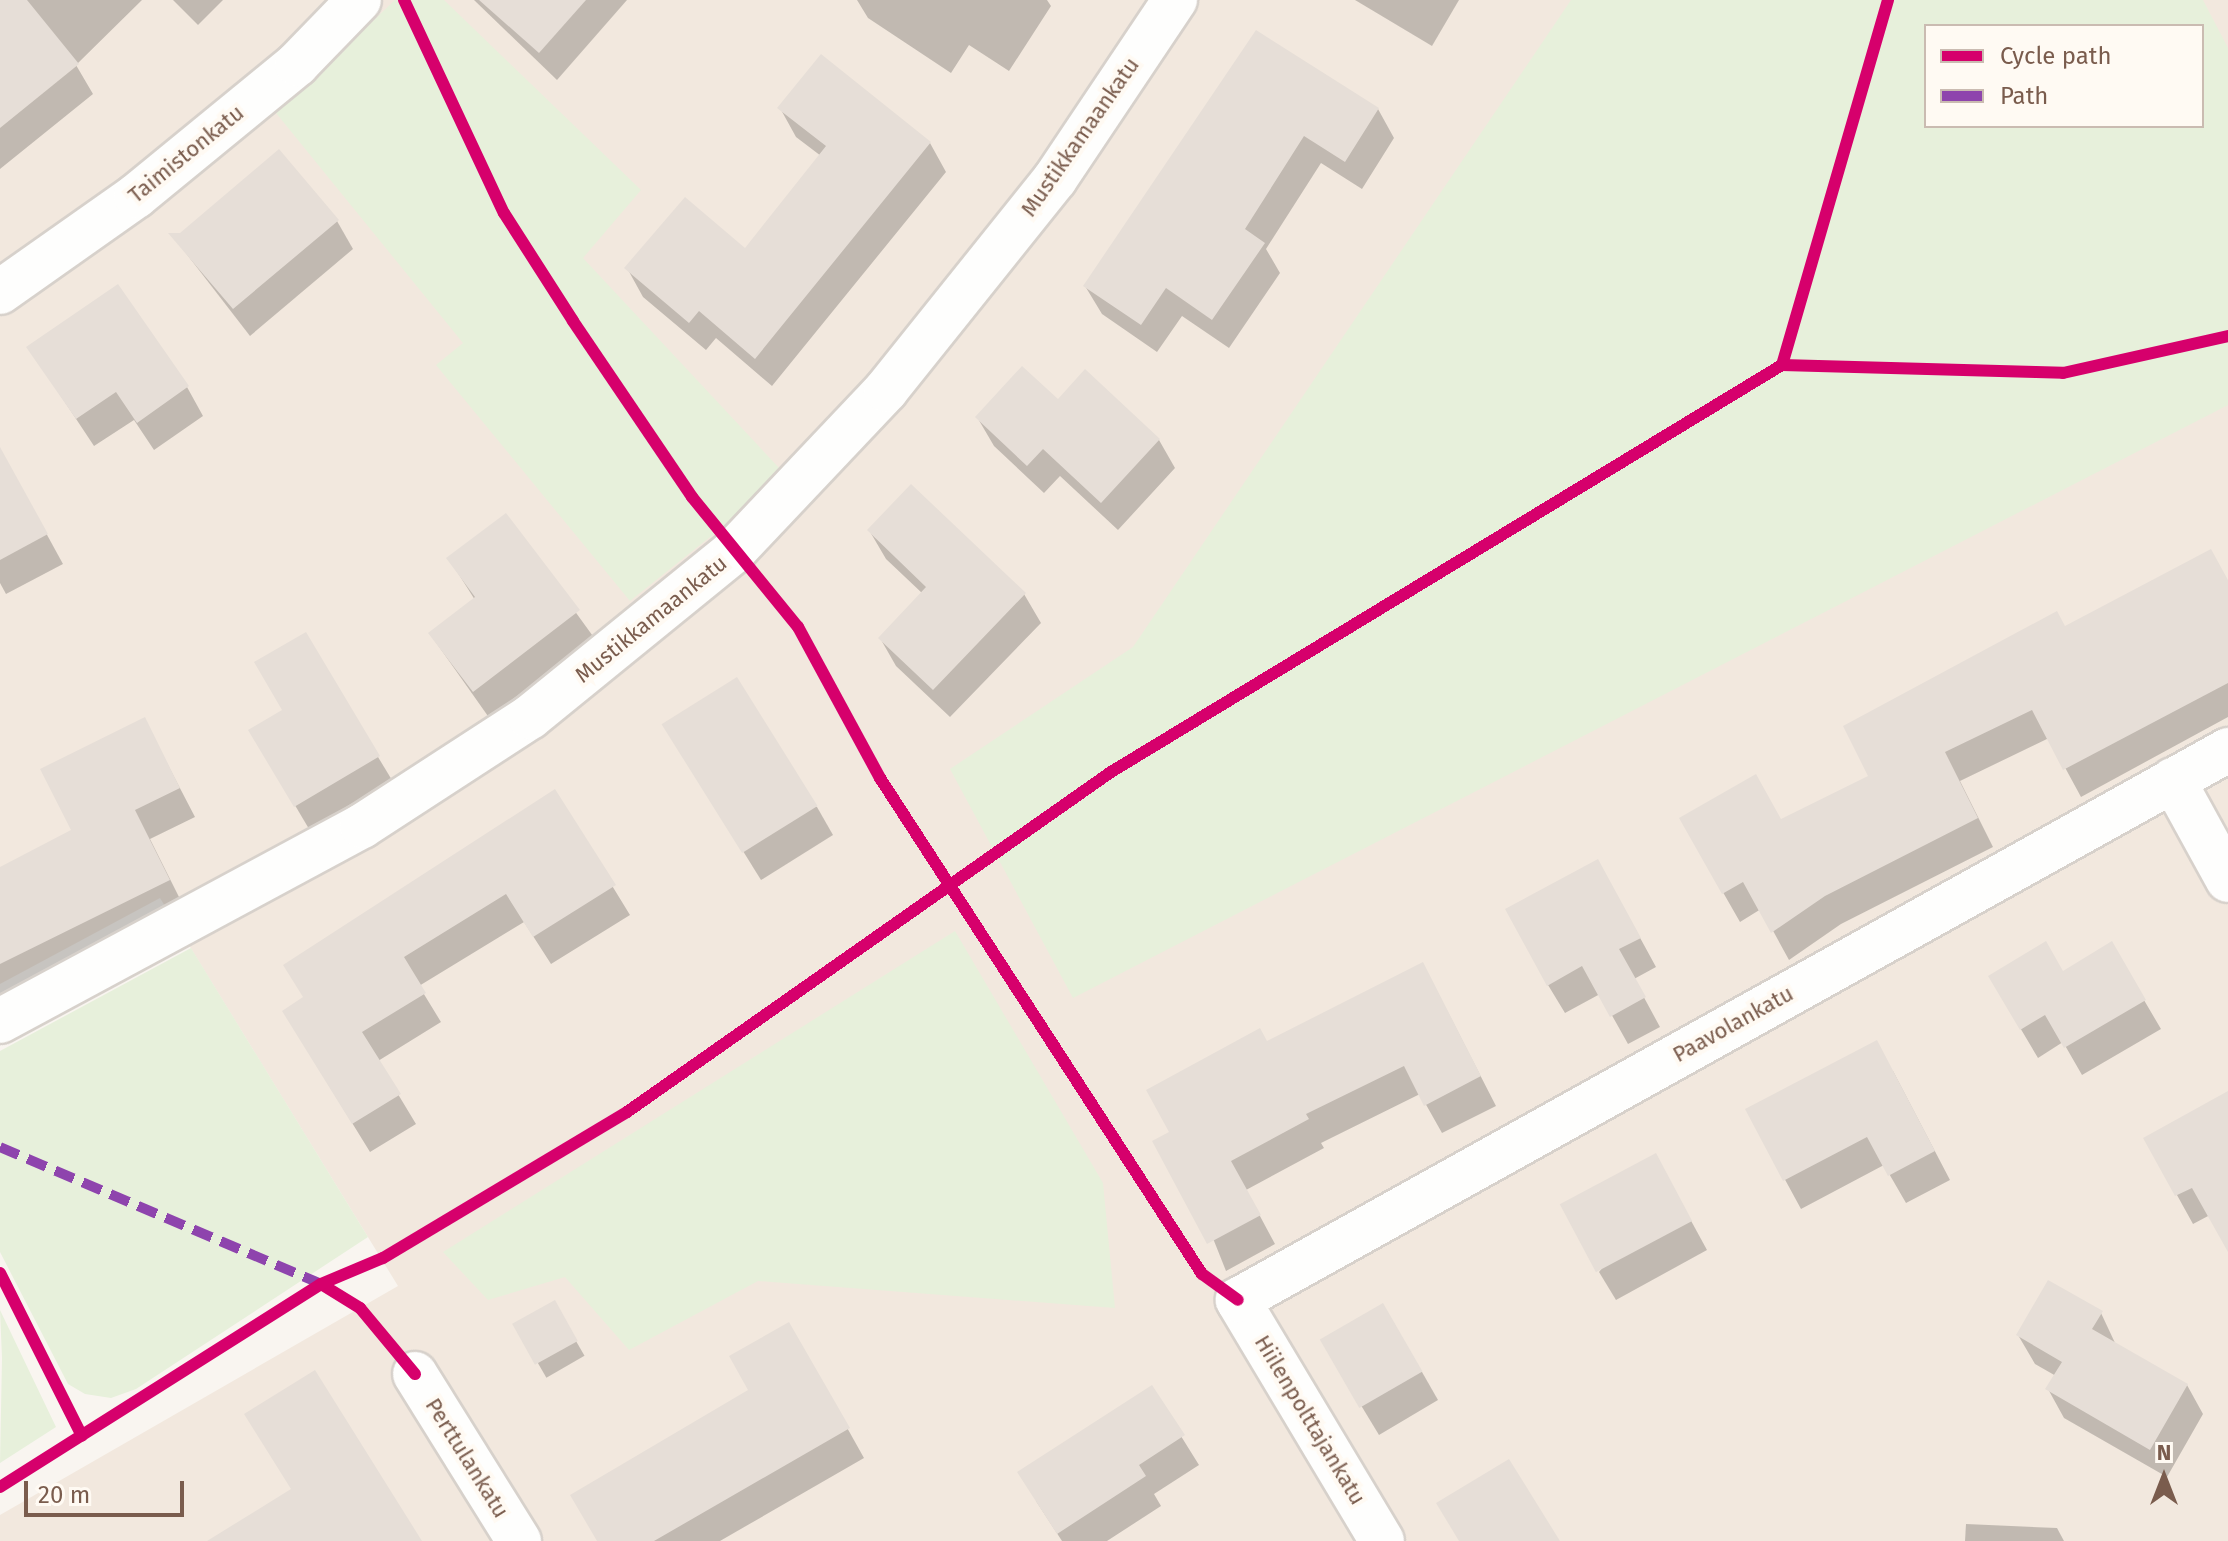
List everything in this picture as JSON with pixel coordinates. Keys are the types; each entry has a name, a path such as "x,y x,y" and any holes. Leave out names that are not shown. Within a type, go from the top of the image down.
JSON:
{"street":[{"name":"Taimistonkatu","path":"0,292 147,187 297,64 359,0"},
{"name":"Mustikkamaankatu","path":"0,1021 362,826 530,717 734,551 916,353 1055,179 1175,0"},
{"name":"Paavolankatu","path":"1238,1300 2228,750"},
{"path":"2173,780 2228,880"},
{"name":"Hiilenpolttajankatu","path":"1238,1300 1382,1541"},
{"name":"Perttulankatu","path":"415,1374 519,1541"}],"shaded area":[{"path":"0,0 2228,0 2228,1541 0,1541 0,1515 398,1286 160,898 0,984"}],"green space":[{"path":"395,0 444,0 641,190 583,258 780,469 730,521 630,601 436,365 463,343 276,113"},
{"path":"1571,0 2203,0 2228,48 2228,405 1073,998 950,769 1133,647"},
{"path":"955,931 1103,1183 1115,1308 758,1281 629,1350 565,1277 488,1300 443,1252"},
{"path":"191,948 368,1237 136,1389 111,1398 85,1394 68,1384 0,1252 0,1051"},
{"path":"0,1310 56,1427 0,1463 2,1358"}],"building":[{"path":"0,0 27,0 79,64 0,128"},
{"path":"479,0 586,0 539,53"},
{"path":"1256,30 1379,108 1345,162 1304,136 1245,229 1265,243 1212,320 1166,288 1141,325 1083,286"},
{"path":"821,54 931,142 755,359 699,311 689,323 624,268 685,197 745,248 826,146 777,108"},
{"path":"279,149 339,220 233,309 168,233 180,233"},
{"path":"118,284 189,386 137,423 116,392 76,419 26,347"},
{"path":"1022,366 1058,399 1085,369 1160,439 1101,503 1043,449 1027,466 975,417"},
{"path":"0,447 48,534 0,560"},
{"path":"911,484 1026,593 933,690 878,638 926,587 867,530"},
{"path":"506,513 580,610 473,692 428,633 475,597 446,558"},
{"path":"2211,549 2228,580 2228,683 2063,770 2032,710 1945,752 1978,818 1825,896 1771,933 1743,882 1722,894 1679,818 1756,774 1781,819 1868,776 1843,726 2057,611 2065,626"},
{"path":"306,632 380,756 294,807 248,730 282,710 254,662"},
{"path":"737,677 818,806 742,853 662,724"},
{"path":"145,717 180,788 135,810 170,880 0,964 0,867 71,830 40,769"},
{"path":"555,789 616,885 533,937 506,894 404,957 426,993 362,1032 401,1094 352,1124 282,1011 303,997 283,965"},
{"path":"1598,859 1641,938 1619,949 1646,997 1610,1017 1582,966 1547,986 1505,909"},
{"path":"2046,941 2063,971 2112,941 2146,1000 2064,1048 2045,1015 2020,1030 1988,976"},
{"path":"1423,962 1481,1076 1424,1106 1404,1066 1306,1114 1309,1119 1231,1161 1261,1215 1207,1244 1152,1141 1169,1132 1146,1090 1260,1028 1267,1041"},
{"path":"1877,1040 1935,1151 1888,1176 1867,1137 1783,1181 1745,1109"},
{"path":"2228,1091 2228,1252 2192,1188 2175,1196 2143,1138"},
{"path":"1656,1153 1692,1221 1596,1272 1560,1204"},
{"path":"2048,1280 2103,1311 2092,1329 2188,1384 2150,1450 2045,1389 2062,1362 2016,1335"},
{"path":"555,1300 578,1341 535,1365 512,1324"},
{"path":"1383,1303 1422,1371 1359,1408 1320,1340"},
{"path":"789,1322 850,1428 654,1541 597,1541 570,1495 748,1390 729,1356"},
{"path":"315,1370 422,1541 207,1541 291,1489 244,1414"},
{"path":"1152,1385 1185,1435 1139,1465 1146,1476 1057,1534 1017,1472"},
{"path":"1509,1459 1560,1541 1459,1541 1436,1503"}],"marked path":[{"path":"0,1147 321,1284"}],"cycle path":[{"path":"404,0 504,213 573,321 692,497 798,627 880,778 1202,1274 1238,1300"},
{"path":"1782,365 1888,0"},
{"path":"0,1487 321,1284 383,1258 627,1112 1111,772 1782,365 2063,373 2228,336"},
{"path":"0,1273 82,1436"},
{"path":"321,1284 360,1308 415,1374"}]}
